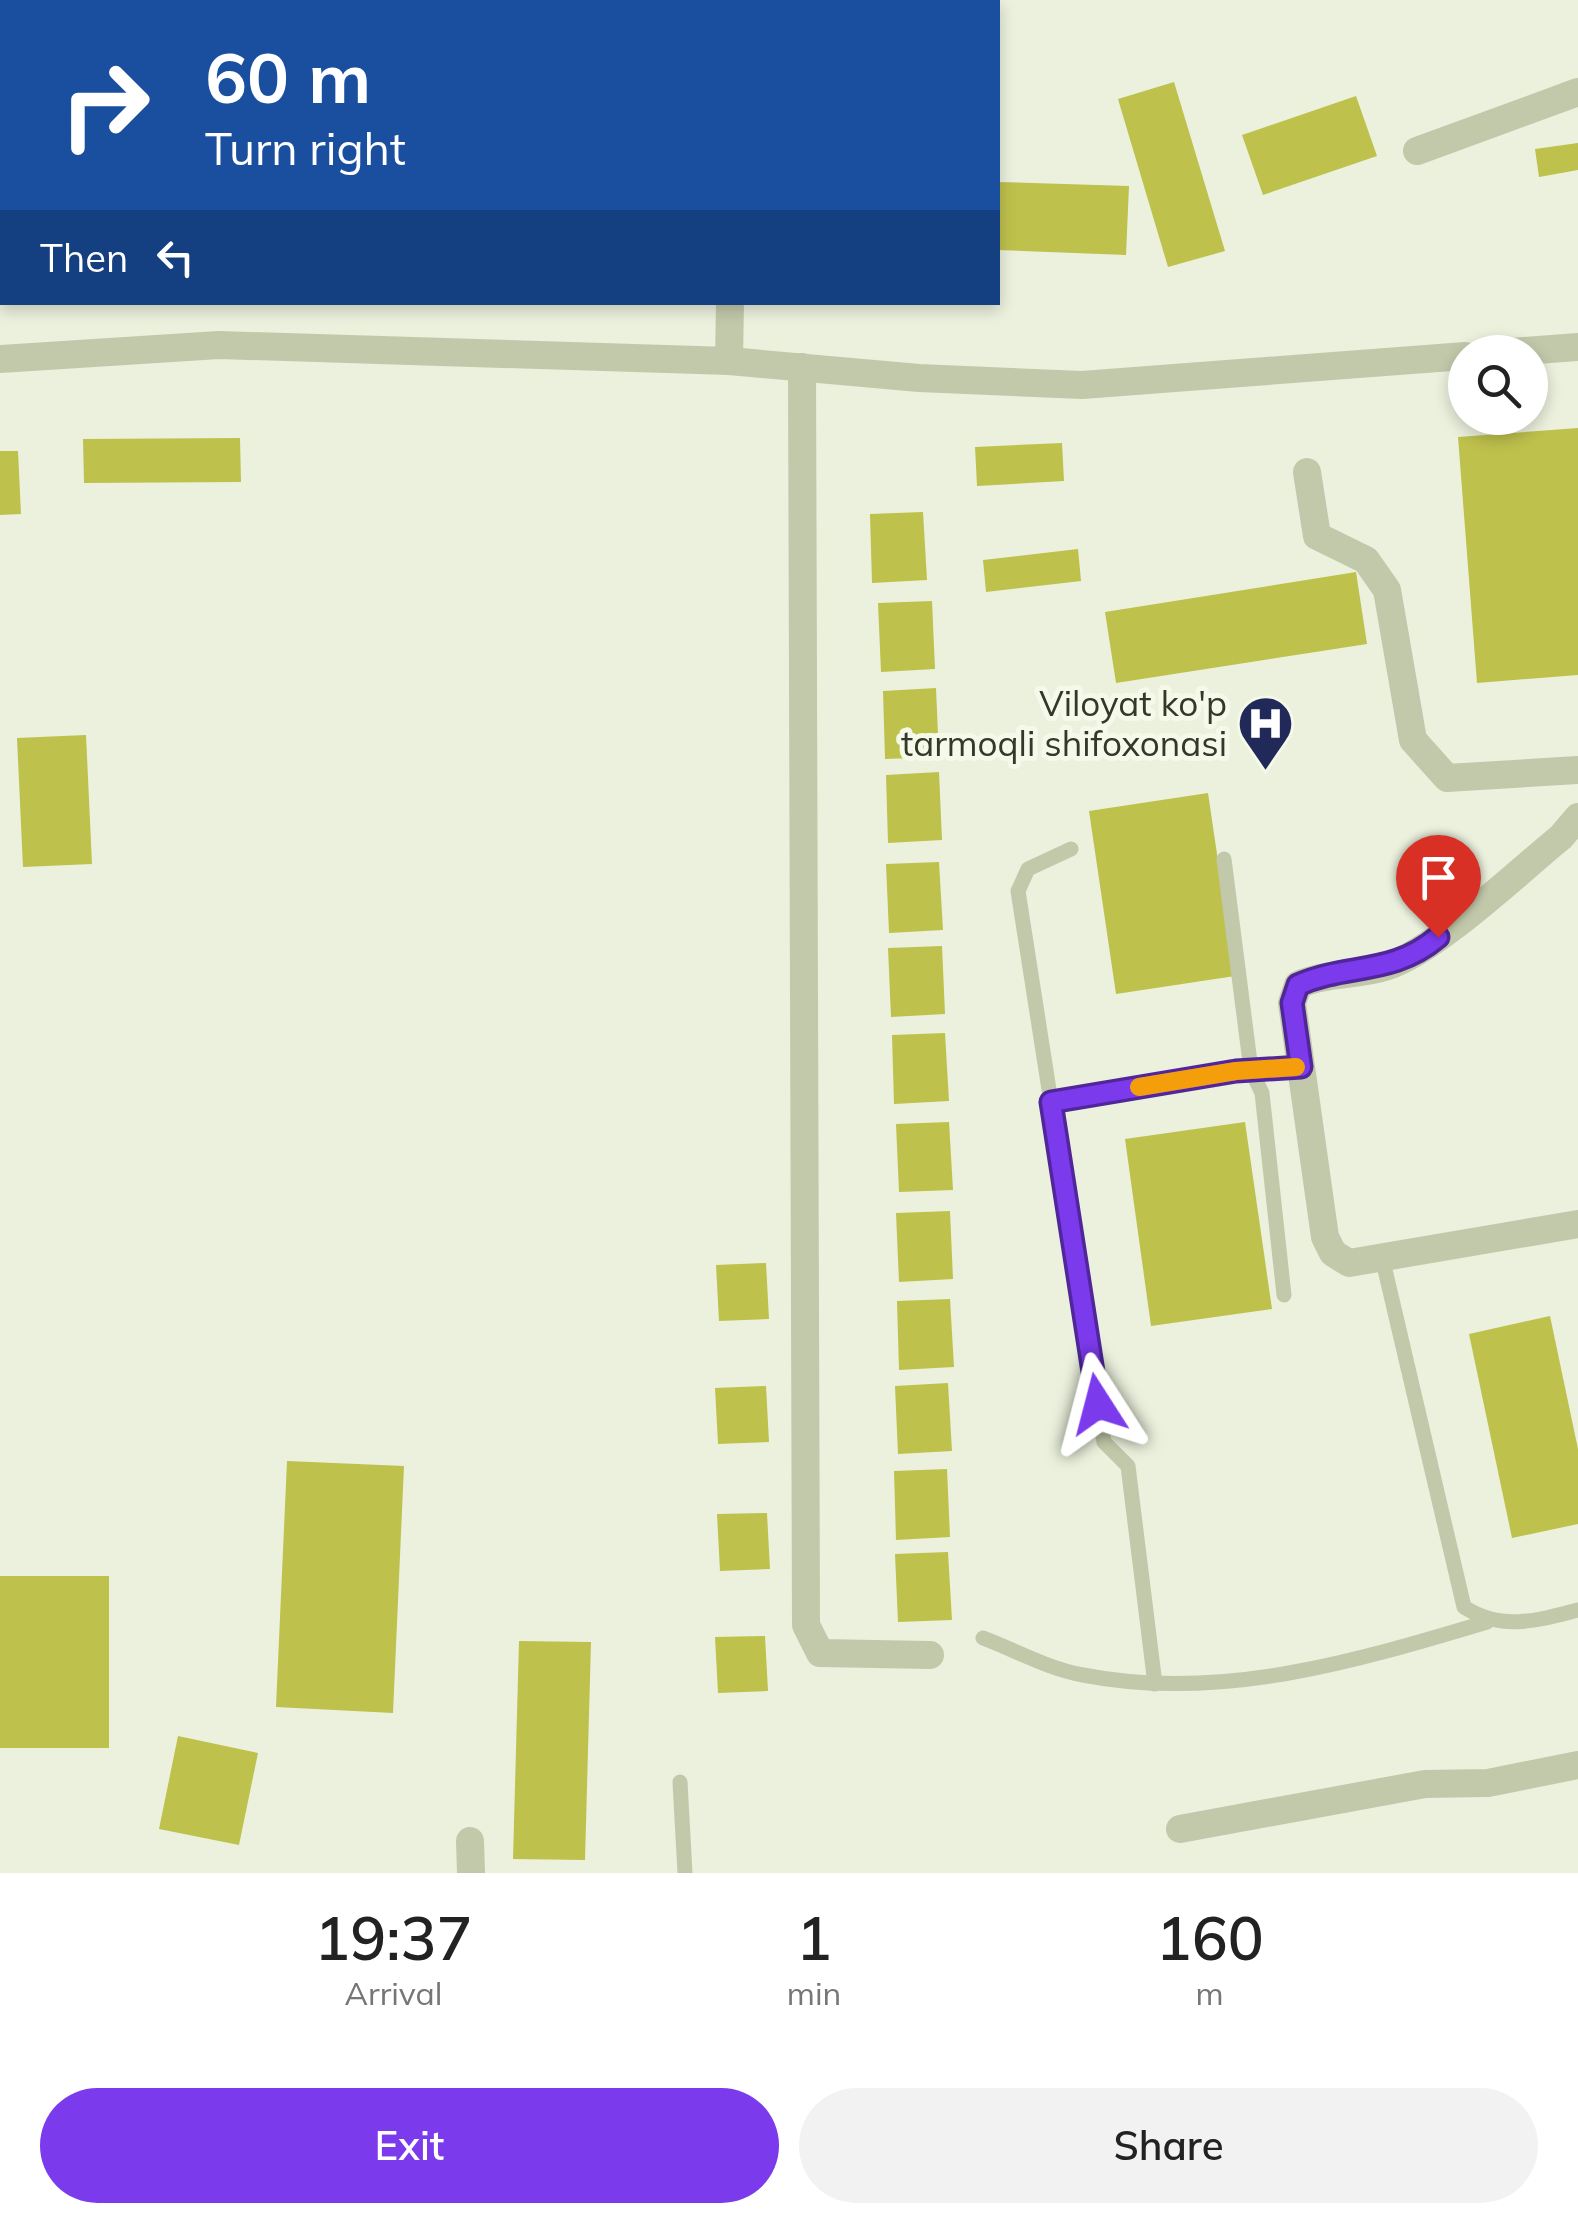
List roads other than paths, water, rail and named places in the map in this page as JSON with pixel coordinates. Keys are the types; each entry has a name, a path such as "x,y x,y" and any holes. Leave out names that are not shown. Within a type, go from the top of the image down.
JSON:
{"street":[{"path":"1417,151 1578,92"},
{"path":"729,361 730,305"},
{"path":"0,359 219,345 729,361 918,378 1082,384 1448,357"},
{"path":"1548,349 1578,347"},
{"path":"802,367 806,1625 820,1653 930,1654"},
{"path":"1308,472 1317,536 1366,560 1387,590 1413,740 1447,778 1578,770"},
{"path":"1578,817 1561,837 1420,951 1387,966 1314,978 1298,985 1292,1003 1326,1237 1332,1253 1349,1263 1578,1224"},
{"path":"1180,1829 1424,1784 1488,1783 1578,1766"},
{"path":"470,1840 471,1873"}],"lane":[{"path":"1070,850 1028,869 1018,891 1104,1442 1128,1466 1155,1684"},
{"path":"1224,859 1251,1070 1262,1093 1284,1295"},
{"path":"1051,1102 1251,1070 1301,1067"},
{"path":"1382,1258 1464,1608 1487,1622"},
{"path":"983,1638 1080,1675 1155,1684 1258,1681 1487,1622 1532,1622 1578,1610"},
{"path":"680,1782 685,1873"}],"place":[{"name":"Viloyat ko'p tarmoqli shifoxonasi","path":"1266,773"}]}
